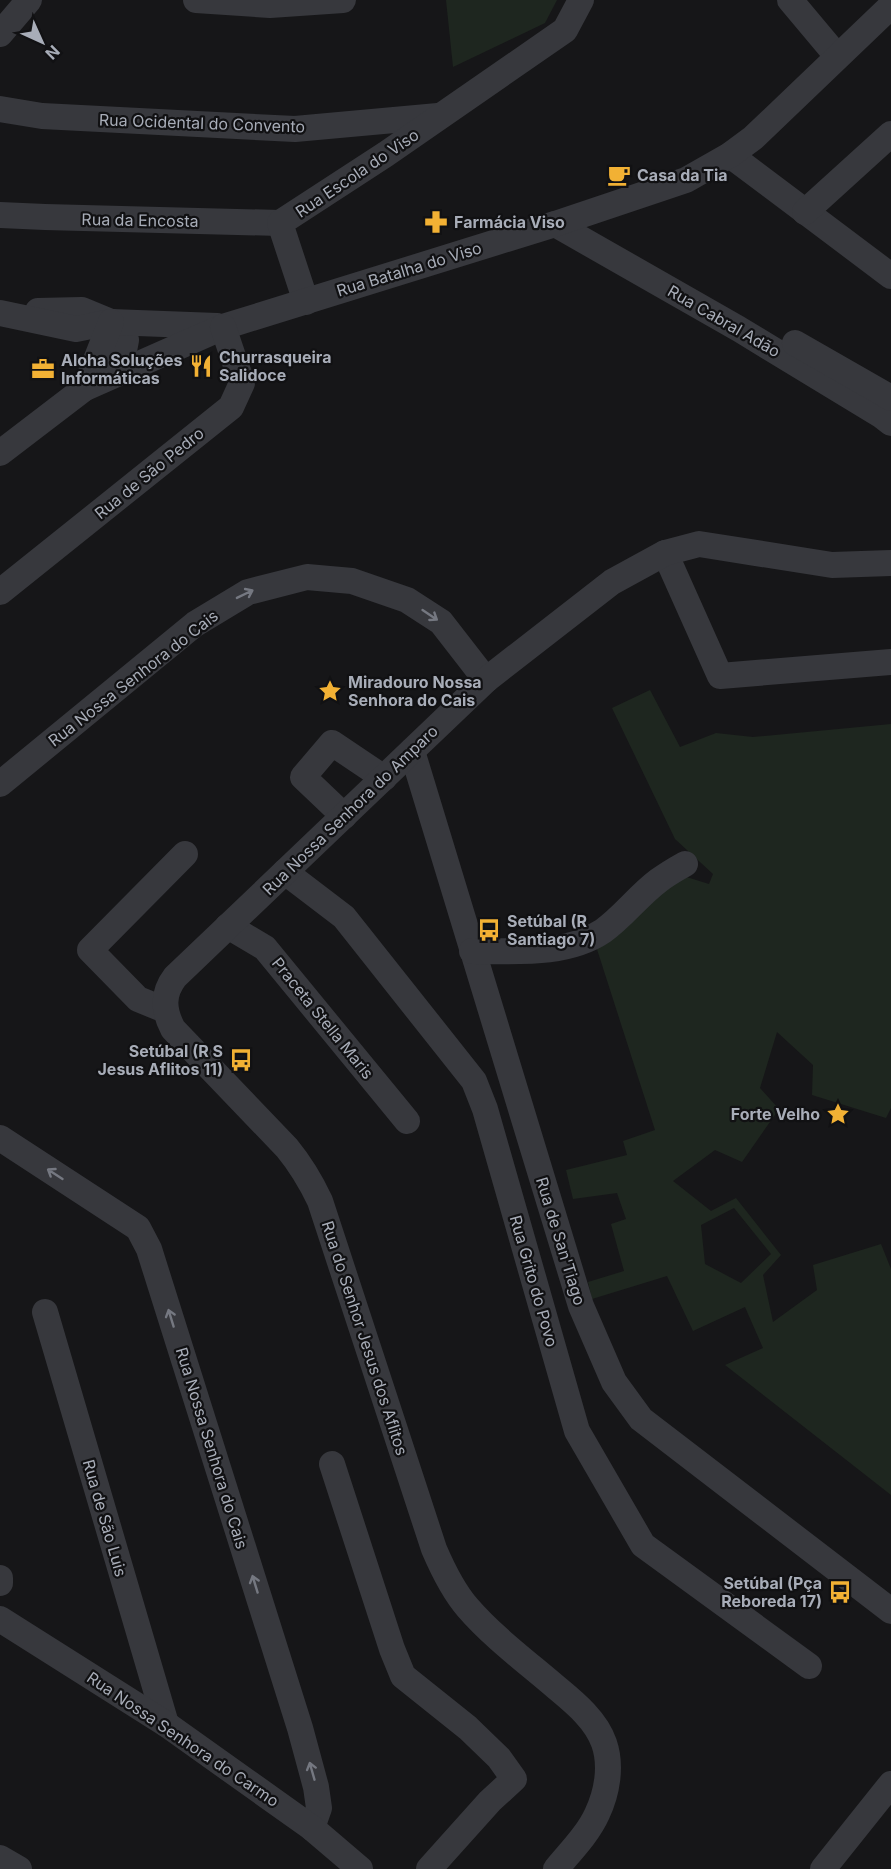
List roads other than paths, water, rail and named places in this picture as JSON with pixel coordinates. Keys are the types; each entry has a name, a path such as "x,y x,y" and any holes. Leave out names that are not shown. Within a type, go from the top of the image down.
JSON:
{"street":[{"path":"0,34 29,0"},
{"path":"196,0 270,5 326,1"},
{"name":"Rua Escola do Viso","path":"306,302 280,223 565,30 581,0"},
{"path":"790,0 837,56"},
{"name":"Rua Batalha do Viso","path":"0,453 85,388 223,327 555,224 686,180 730,155 753,138 891,6"},
{"name":"Rua Ocidental do Convento","path":"0,109 42,116 295,129 441,116"},
{"path":"805,212 891,134"},
{"path":"730,155 891,276"},
{"name":"Rua da Encosta","path":"0,214 280,223"},
{"name":"Rua Cabral Adão","path":"555,224 739,329 891,423"},
{"path":"1,313 82,310 111,322 223,327"},
{"path":"739,329 747,316 891,398"},
{"path":"111,322 126,340 120,372"},
{"path":"85,388 111,322"},
{"name":"Rua de São Pedro","path":"0,592 231,407 242,383 223,327"},
{"name":"Rua Nossa Senhora do Amparo","path":"165,1010 169,984 228,926 486,680 612,582 665,554 699,544 832,565 891,563"},
{"path":"665,554 720,676 891,662"},
{"name":"Rua Nossa Senhora do Cais","path":"0,783 195,624 248,592 307,577 352,580 407,600 441,622 486,680"},
{"path":"344,816 303,777 332,742 384,778"},
{"name":"Rua de San'Tiago","path":"412,751 581,1306 615,1382 640,1419 891,1611"},
{"path":"165,1010 138,999 90,950 185,854"},
{"path":"472,951 524,951 553,948 577,942 602,931 657,882 685,864"},
{"name":"Rua Grito do Povo","path":"285,873 344,917 474,1080 485,1109 577,1431 643,1545 809,1665"},
{"name":"Praceta Stella Maris","path":"228,926 265,948 407,1121"},
{"name":"Rua do Senhor Jesus dos Aflitos","path":"165,1010 173,1029 287,1148 301,1164 311,1182 320,1201 434,1549 444,1572 468,1609 580,1708 594,1725 604,1743 607,1784 597,1816 556,1869"},
{"name":"Rua Nossa Senhora do Cais","path":"0,1138 138,1228 149,1249 300,1728 316,1787 319,1808 312,1828"},
{"name":"Rua de São Luis","path":"45,1312 166,1724"},
{"path":"332,1464 392,1649 403,1676 468,1728 499,1758 514,1779 490,1801 429,1869"},
{"path":"0,1578 0,1583"},
{"name":"Rua Nossa Senhora do Carmo","path":"0,1619 166,1724 312,1828 360,1869"},
{"path":"823,1869 891,1784"},
{"path":"0,1858 19,1869"}],"place":[{"name":"Casa da Tia","path":"619,175"},
{"name":"Farmácia Viso","path":"436,222"},
{"name":"Churrasqueira Salidoce","path":"201,366"},
{"name":"Aloha Soluções Informáticas","path":"43,369"},
{"name":"Miradouro Nossa Senhora do Cais","path":"330,691"},
{"name":"Setúbal (R Santiago 7)","path":"489,930"},
{"name":"Setúbal (R S Jesus Aflitos 11)","path":"241,1060"},
{"name":"Forte Velho","path":"838,1114"},
{"name":"Setúbal (Pça Reboreda 17)","path":"840,1592"}]}
